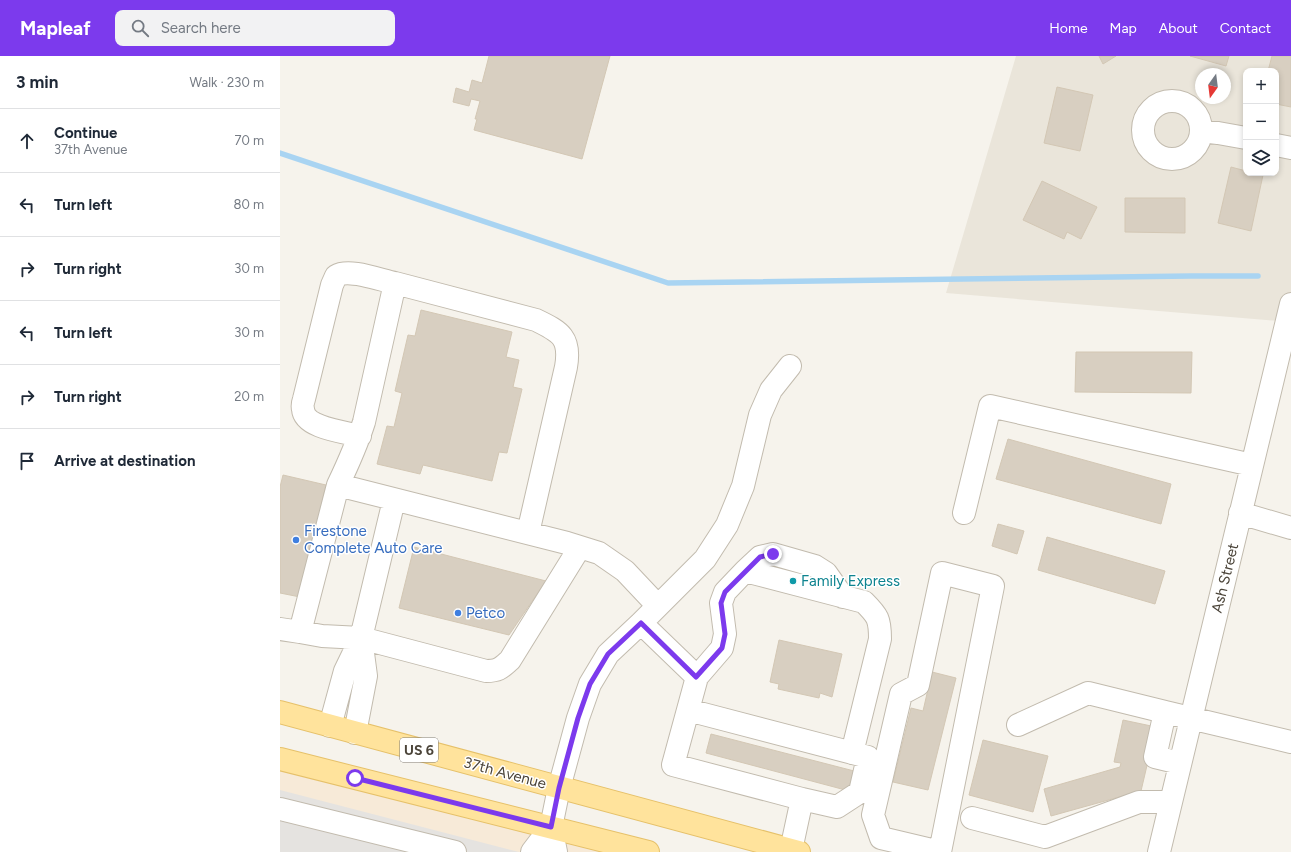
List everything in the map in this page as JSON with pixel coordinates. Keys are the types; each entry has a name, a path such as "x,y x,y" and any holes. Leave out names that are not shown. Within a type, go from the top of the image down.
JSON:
{"main road":[{"name":"37th Avenue","path":"280,712 795,851"},
{"path":"280,759 648,852"}],"street":[{"path":"1201,131 1218,132 1243,137"},
{"path":"1279,146 1291,148"},
{"path":"360,436 317,425 309,420 302,410 332,285 336,276 343,273 353,274 395,283 536,320 552,327 561,334 566,342 566,367 528,533"},
{"path":"395,283 360,436 338,485 290,631 322,636 361,638 486,671 496,671 510,660 580,547"},
{"name":"Ash Street","path":"1159,852 1291,304"},
{"path":"556,852 551,827 559,788 578,718 590,684 608,654 706,558 727,525 743,486 760,415 771,390 790,366"},
{"path":"964,513 990,406 1252,465"},
{"path":"338,485 528,533 599,553 625,571 658,606"},
{"path":"330,726 345,671 361,638 394,500"},
{"path":"1240,513 1291,528"},
{"path":"688,710 852,753 868,757 860,792 837,807 673,765 696,677 722,648 725,634 721,603 725,592 745,571 864,602 876,614 880,625 880,639 852,753"},
{"path":"942,574 993,586 940,852 881,838 873,815 901,694 918,685 942,574"},
{"path":"641,623 696,677"},
{"path":"355,733 366,676 361,638"},
{"path":"1018,726 1088,693 1291,742"},
{"path":"1165,712 1155,757 1180,763"},
{"path":"795,851 802,799"},
{"path":"972,818 1045,837 1139,802 1171,802"},
{"path":"280,809 455,852"},
{"path":"532,852 551,827"}],"shaded area":[{"path":"1016,56 1291,56 1291,322 946,293"},
{"path":"280,767 616,852 280,852"},
{"path":"280,790 519,852 280,852"}],"building":[{"path":"489,56 610,56 582,159 474,130 477,119 475,119 480,101 471,99 469,106 453,102 456,88 469,92 472,80 482,83"},
{"path":"1099,56 1116,56 1103,64"},
{"path":"1190,56 1229,56 1226,66"},
{"path":"1272,56 1291,56 1291,107 1279,105 1279,68 1269,68"},
{"path":"1057,87 1093,95 1080,151 1044,143"},
{"path":"1231,167 1243,170 1243,176 1263,176 1251,231 1218,223"},
{"path":"1042,181 1097,207 1081,239 1067,232 1064,239 1023,220"},
{"path":"1125,198 1185,198 1185,233 1125,232"},
{"path":"421,310 512,332 506,357 519,360 513,387 522,389 507,453 499,452 492,481 423,465 420,474 377,464 387,426 394,427 402,393 395,391 408,335 415,336"},
{"path":"1076,352 1192,352 1191,393 1075,392"},
{"path":"1008,439 1171,484 1161,524 996,479"},
{"name":"Firestone Complete Auto Care","path":"283,475 326,485 300,597 280,593 280,487"},
{"path":"998,524 1024,531 1017,554 992,546"},
{"path":"1047,537 1165,571 1155,604 1038,570"},
{"path":"414,547 546,581 509,635 399,608"},
{"path":"779,640 842,654 832,697 820,693 819,698 778,689 779,684 770,682"},
{"path":"932,672 956,678 928,790 893,782 911,708 923,711"},
{"path":"1123,720 1156,727 1141,791 1051,816 1044,789 1120,767 1121,763 1114,762"},
{"path":"711,734 858,772 853,792 706,753"},
{"path":"983,740 1048,756 1033,812 969,795"}],"waterway":[{"path":"280,153 668,283 1258,276"}],"place":[{"name":"Firestone Complete Auto Care","path":"296,540"},
{"name":"Family Express","path":"793,581"},
{"name":"Petco","path":"458,613"}],"route":[{"path":"355,778 551,827 559,788 578,718 590,684 608,654 641,623 696,677 722,648 725,634 721,603 725,592 760,557 773,554"}]}
